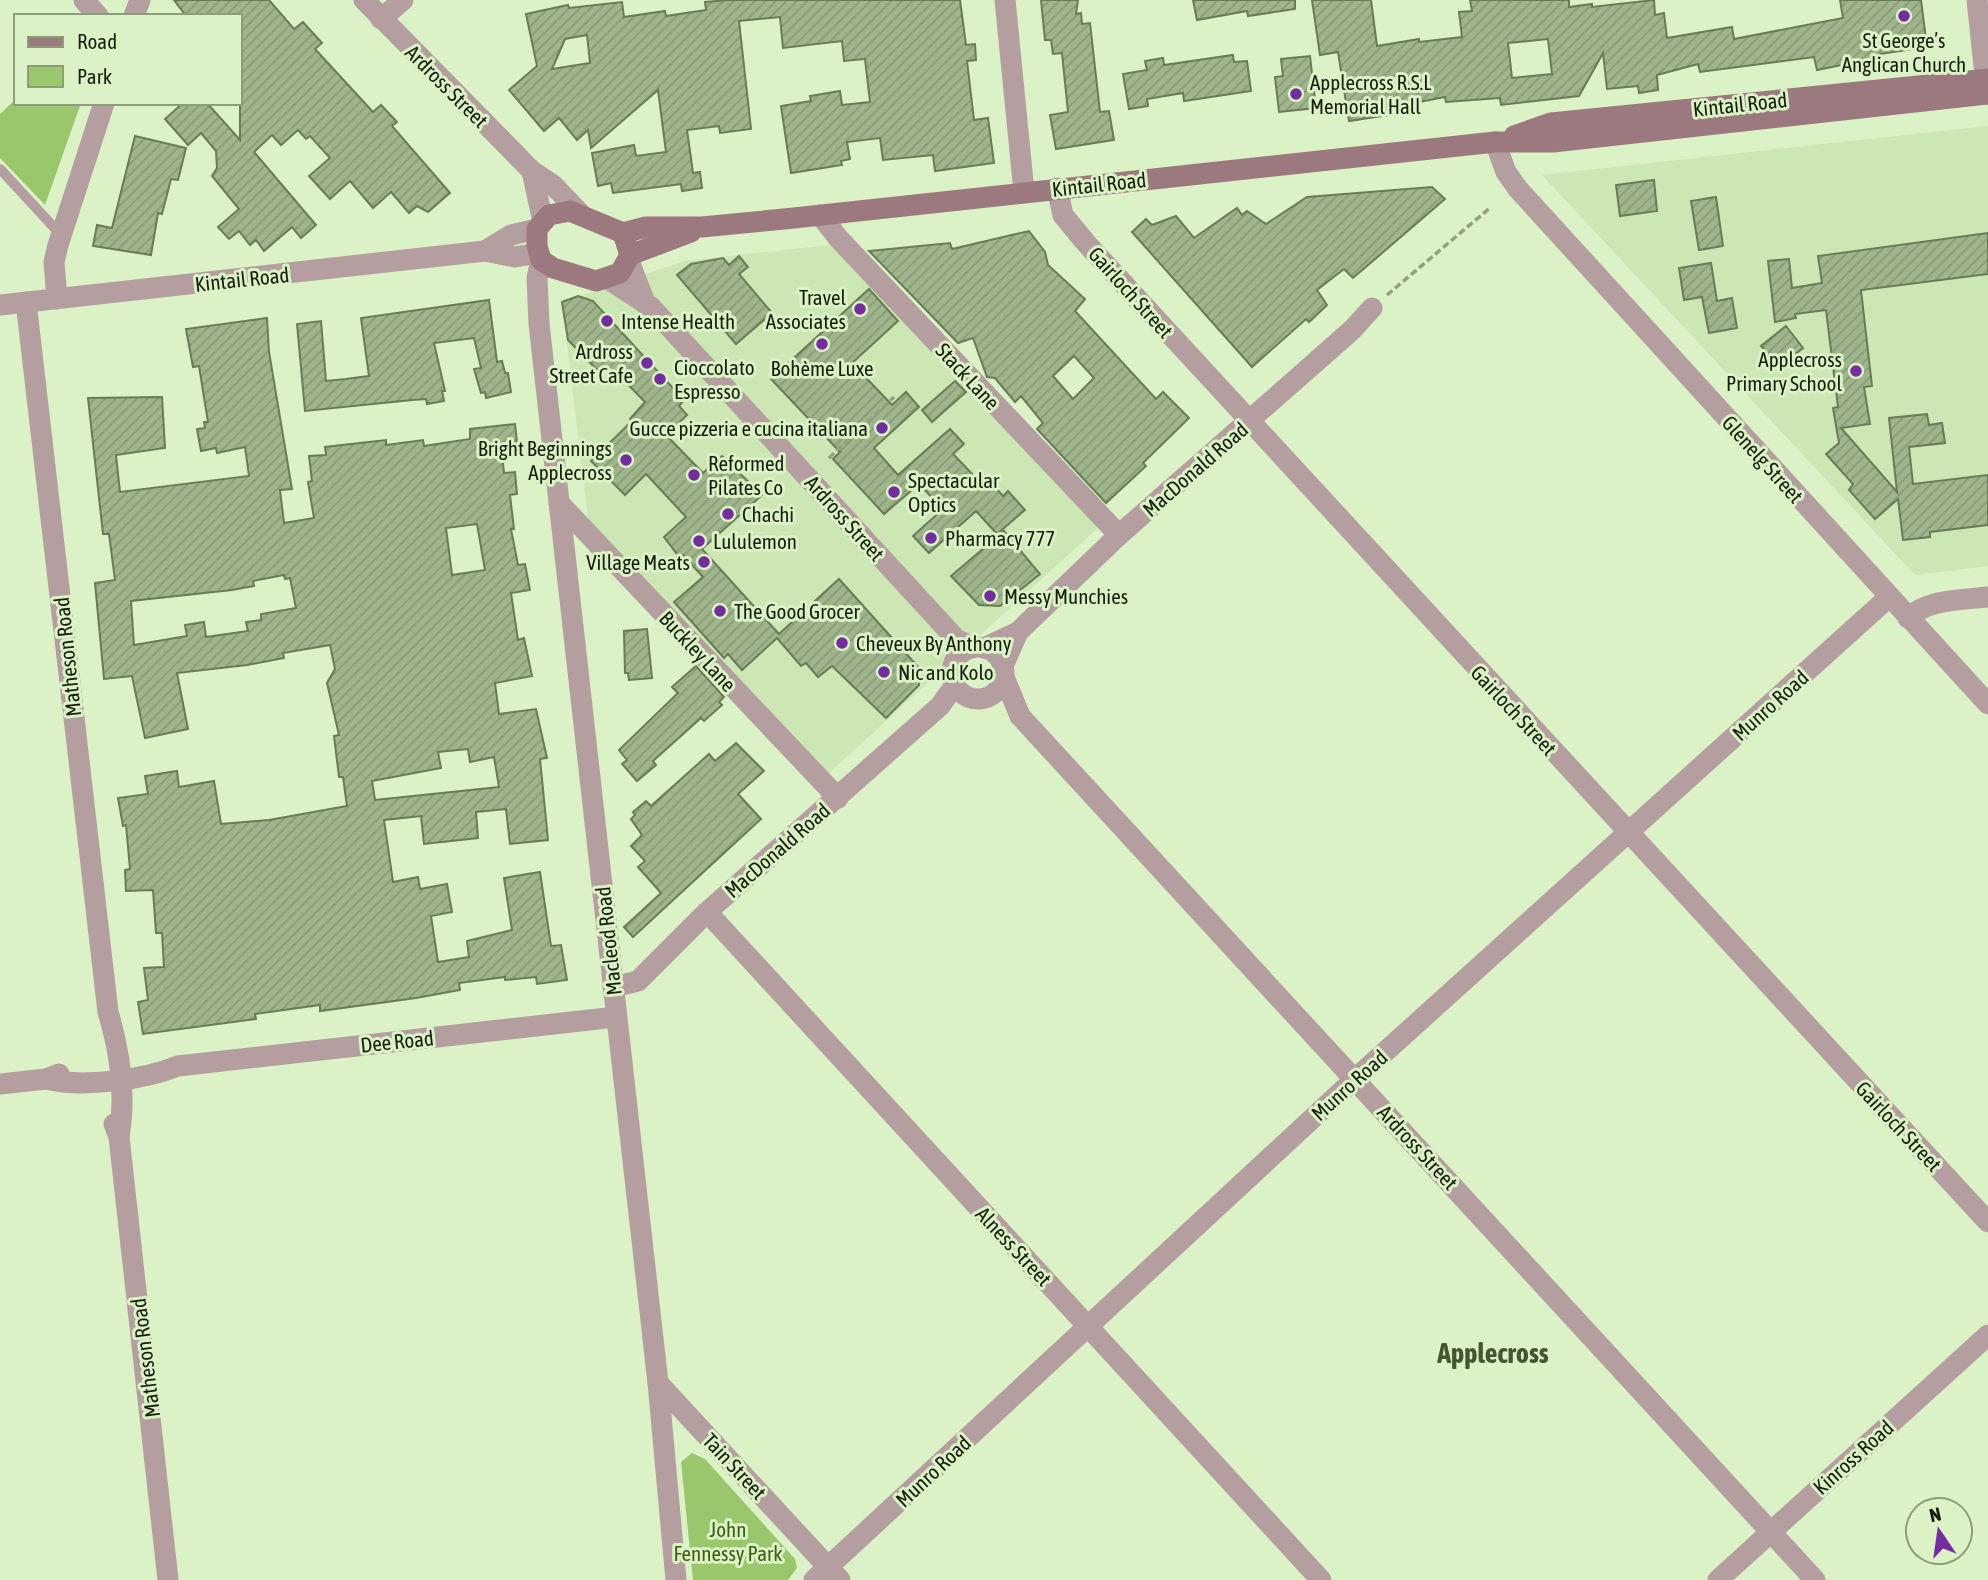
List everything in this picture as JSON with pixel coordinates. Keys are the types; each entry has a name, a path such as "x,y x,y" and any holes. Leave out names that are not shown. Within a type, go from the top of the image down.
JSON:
{"main road":[{"name":"Kintail Road","path":"623,233 646,227 702,227 1495,142 1553,142 1987,87"},
{"path":"560,212 580,213 623,233 629,258 620,273 608,279 596,281 565,271 540,257 540,226 549,215 560,212"},
{"name":"Kintail Road","path":"629,258 702,227"}],"street":[{"path":"83,0 96,14"},
{"name":"Ardross Street","path":"364,0 532,171 553,185 580,213"},
{"path":"381,19 403,0"},
{"path":"1005,0 1024,192"},
{"path":"1977,0 1987,87"},
{"path":"57,299 54,262 103,105"},
{"name":"Glenelg Street","path":"1495,142 1506,173 1518,188 1988,704"},
{"path":"532,171 540,226"},
{"name":"Gairloch Street","path":"1057,188 1063,215 1086,243 1988,1222"},
{"name":"Stack Lane","path":"820,215 1119,535"},
{"name":"Kintail Road","path":"485,251 511,236 540,226"},
{"name":"Kintail Road","path":"0,305 485,251 514,257 540,257"},
{"name":"Macleod Road","path":"540,257 537,278 539,324 658,1383 676,1580"},
{"name":"Ardross Street","path":"629,258 646,304"},
{"path":"539,302 565,271"},
{"name":"Ardross Street","path":"608,279 646,304 968,649"},
{"name":"Matheson Road","path":"26,302 108,1012 114,1072 112,1118 119,1137 168,1580"},
{"name":"MacDonald Road","path":"968,649 1018,632 1119,535 1352,330 1372,308"},
{"name":"Buckley Lane","path":"559,503 838,798"},
{"name":"Munro Road","path":"828,1576 1087,1326 1355,1079 1889,597"},
{"path":"1908,618 1917,609 1934,604 1988,597"},
{"name":"MacDonald Road","path":"1004,671 1018,632"},
{"path":"968,649 996,654 1004,671 995,693 967,694 952,677 968,649"},
{"name":"Ardross Street","path":"1004,671 1020,716 1815,1580"},
{"name":"Ardross Street","path":"967,694 1020,716"},
{"name":"MacDonald Road","path":"613,987 638,981 707,912 940,706 967,694"},
{"name":"Alness Street","path":"707,912 1321,1580"},
{"name":"Dee Road","path":"0,1084 46,1079 67,1084 114,1072 156,1074 178,1066 616,1017"},
{"name":"Kinross Road","path":"1718,1580 1988,1335"},
{"name":"Tain Street","path":"658,1383 828,1576"}],"lane":[{"path":"0,169 61,235"}],"path":[{"path":"1372,308 1491,207"},
{"path":"829,458 894,397"},
{"path":"686,569 691,564"}],"shaded area":[{"name":"Applecross Primary School","path":"1988,126 1988,566 1915,575 1542,175"},
{"path":"839,244 1103,523 817,784 590,536 562,302 685,261"}],"green space":[{"path":"14,101 14,105 80,105 45,205 0,158 0,114"},
{"name":"John Fennessy Park","path":"692,1453 705,1459 795,1559 797,1568 788,1580 693,1580 681,1462"}],"building":[{"path":"174,0 269,0 294,29 303,22 322,43 315,49 373,112 381,105 397,122 392,126 450,193 428,212 417,206 409,213 391,192 373,208 350,181 330,199 309,176 330,158 310,136 306,139 298,130 281,145 272,135 254,152 316,225 301,238 292,227 264,251 256,240 250,245 239,231 229,239 218,227 239,209 212,176 217,168 216,151 201,133 188,145 165,119 181,105 209,105 240,140 242,14 184,14"},
{"path":"960,0 966,45 975,44 976,60 967,61 974,120 988,118 994,163 935,171 933,155 883,160 880,138 847,142 850,159 841,161 842,165 791,173 781,106 811,101 810,96 840,91 842,105 870,102 865,59 844,61 842,41 783,48 780,17 739,21 751,129 720,133 719,126 687,130 693,173 700,172 702,188 682,191 681,184 613,193 611,183 598,186 592,153 634,145 636,156 666,152 658,90 591,148 588,130 577,140 559,118 544,131 509,90 537,66 526,14 568,5 569,8 622,2 624,17 665,11 666,16 706,10 705,2","holes":["587,35 590,63 552,69 565,39"]},
{"path":"1041,0 1078,0 1076,14 1081,13 1082,24 1090,23 1100,112 1109,111 1114,140 1056,149 1050,115 1068,112 1062,53 1053,54 1051,40 1045,40"},
{"path":"1193,0 1295,0 1295,9 1248,16 1247,11 1197,20"},
{"path":"1312,0 1371,0 1377,46 1419,39 1419,42 1462,37 1459,12 1472,11 1470,0 1569,0 1569,7 1592,4 1592,7 1654,0 1655,15 1664,13 1667,38 1732,27 1734,39 1843,18 1840,0 1921,0 1927,47 1880,54 1881,57 1817,70 1814,57 1700,72 1698,64 1657,75 1658,90 1639,93 1638,86 1607,89 1603,53 1579,96 1501,105 1500,98 1446,102 1445,97 1414,103 1415,111 1349,121 1338,52 1320,55","holes":["1548,39 1552,74 1512,78 1508,43"]},
{"path":"1233,55 1234,62 1247,61 1251,91 1184,101 1183,93 1147,99 1148,106 1129,109 1123,74 1147,70 1145,61 1163,58 1164,65"},
{"name":"Applecross R.S.L Memorial Hall","path":"1310,56 1316,108 1279,112 1275,77 1283,76 1281,59"},
{"path":"135,136 186,148 178,180 171,179 162,214 158,213 151,255 93,246 97,225 112,228"},
{"path":"1654,180 1657,211 1620,216 1616,185"},
{"path":"1432,187 1445,199 1353,278 1344,269 1317,290 1327,305 1309,322 1306,319 1252,367 1132,232 1146,219 1152,225 1176,216 1194,238 1237,208 1242,215 1247,211 1266,224 1307,197"},
{"path":"1716,197 1723,246 1699,250 1691,201"},
{"path":"1029,231 1045,252 1048,265 1085,299 1075,311 1156,399 1163,392 1189,418 1143,463 1146,466 1106,503 1037,429 1043,423 1021,396 1015,402 995,378 987,377 973,338 958,343 869,251 950,243 952,249","holes":["1074,356 1094,378 1073,399 1053,376"]},
{"path":"1988,233 1988,274 1861,290 1872,386 1864,387 1870,424 1841,428 1897,492 1889,418 1927,414 1929,425 1942,423 1945,443 1909,447 1913,484 1988,475 1988,525 1930,532 1930,537 1903,540 1898,499 1875,519 1849,490 1853,484 1826,454 1839,443 1833,408 1838,407 1826,310 1795,314 1796,318 1775,322 1768,261 1789,259 1792,288 1822,283 1818,256"},
{"path":"739,256 748,267 739,274 772,313 736,344 677,275 691,264 723,258 729,265"},
{"path":"1711,263 1717,301 1732,298 1737,328 1709,333 1702,297 1684,300 1679,268"},
{"path":"869,289 898,321 852,363 892,405 906,392 919,407 874,448 898,475 950,429 964,444 953,454 977,479 983,474 1003,496 1008,491 1025,510 997,534 976,511 929,553 913,536 943,509 919,484 884,514 833,459 840,452 771,379"},
{"path":"578,296 593,301 684,400 679,406 687,415 666,435 703,473 722,456 762,495 702,549 779,634 839,579 919,668 919,685 886,718 832,666 818,677 806,663 801,666 777,638 742,670 728,654 724,658 674,602 703,577 683,555 680,558 664,537 686,517 646,474 625,495 591,461 632,421 630,419 645,402 614,370 599,372 568,340 562,302"},
{"path":"489,300 497,362 502,361 505,373 508,373 511,392 486,398 485,392 481,393 474,369 481,368 474,338 434,343 445,391 442,391 444,401 427,404 426,399 412,400 305,411 297,324 321,321 326,381 346,379 369,376 361,318"},
{"path":"267,318 269,352 292,489 280,490 284,523 314,518 308,482 312,481 309,456 326,455 325,447 386,440 386,445 423,440 424,446 470,439 470,429 515,424 517,442 501,443 504,473 515,472 517,494 510,495 514,529 511,529 518,565 525,564 530,590 511,593 518,640 524,638 532,676 495,683 499,714 536,709 547,758 540,759 548,840 510,844 506,809 476,812 478,838 424,844 421,816 384,820 393,882 418,877 420,889 447,884 452,912 431,916 438,962 469,957 467,941 512,930 504,878 540,872 551,946 561,945 567,980 537,984 536,977 505,980 505,977 459,983 460,990 416,998 320,1011 320,1005 255,1014 256,1019 143,1034 138,1002 148,1000 144,968 164,967 162,933 156,933 153,890 126,891 125,870 130,869 126,825 123,826 118,798 148,794 145,776 177,771 179,787 214,781 221,824 269,820 347,806 343,777 339,777 334,736 339,735 327,683 335,669 330,645 283,653 284,658 247,665 177,673 188,729 145,738 132,676 104,679 95,583 115,580 109,534 103,534 88,398 162,397 165,448 116,455 120,492 249,476 245,447 217,453 216,448 201,451 197,429 205,428 204,422 208,422 199,366 193,367 186,329","holes":["477,524 485,570 452,575 446,528","284,575 285,579 290,578 296,608 261,614 261,620 246,622 248,631 206,637 204,622 185,625 187,636 134,645 131,601 232,590 254,586 253,581","468,749 470,762 494,757 499,787 375,800 372,781 441,768 438,752"]},
{"path":"1786,326 1803,348 1779,367 1761,346"},
{"path":"955,381 966,392 932,422 922,410"},
{"path":"1004,531 1040,574 1000,606 979,605 951,576"},
{"path":"647,629 652,678 629,680 628,673 625,673 624,631"},
{"path":"696,666 724,697 719,702 722,705 704,721 701,718 653,761 656,765 637,781 622,764 627,760 619,750 678,693 672,687"},
{"path":"736,743 764,771 738,794 761,819 633,937 624,927 661,893 638,867 645,861 631,846 642,835 631,819 635,815 633,812 646,801 651,806 709,754 715,761"}],"place":[{"name":"St George’s Anglican Church","path":"1904,16"},
{"name":"Applecross R.S.L Memorial Hall","path":"1296,94"},
{"name":"Travel Associates","path":"860,309"},
{"name":"Intense Health","path":"607,321"},
{"name":"Bohème Luxe","path":"822,344"},
{"name":"Ardross Street Cafe","path":"647,363"},
{"name":"Applecross Primary School","path":"1856,371"},
{"name":"Cioccolato Espresso","path":"660,379"},
{"name":"Gucce pizzeria e cucina italiana","path":"882,428"},
{"name":"Bright Beginnings Applecross","path":"626,460"},
{"name":"Reformed Pilates Co","path":"694,475"},
{"name":"Spectacular Optics","path":"894,492"},
{"name":"Chachi","path":"728,514"},
{"name":"Pharmacy 777","path":"931,538"},
{"name":"Lululemon","path":"699,541"},
{"name":"Village Meats","path":"704,562"},
{"name":"Messy Munchies","path":"990,596"},
{"name":"The Good Grocer","path":"720,611"},
{"name":"Cheveux By Anthony","path":"842,643"},
{"name":"Nic and Kolo","path":"884,672"}],"district":[{"name":"Applecross","path":"1493,1353"}]}
